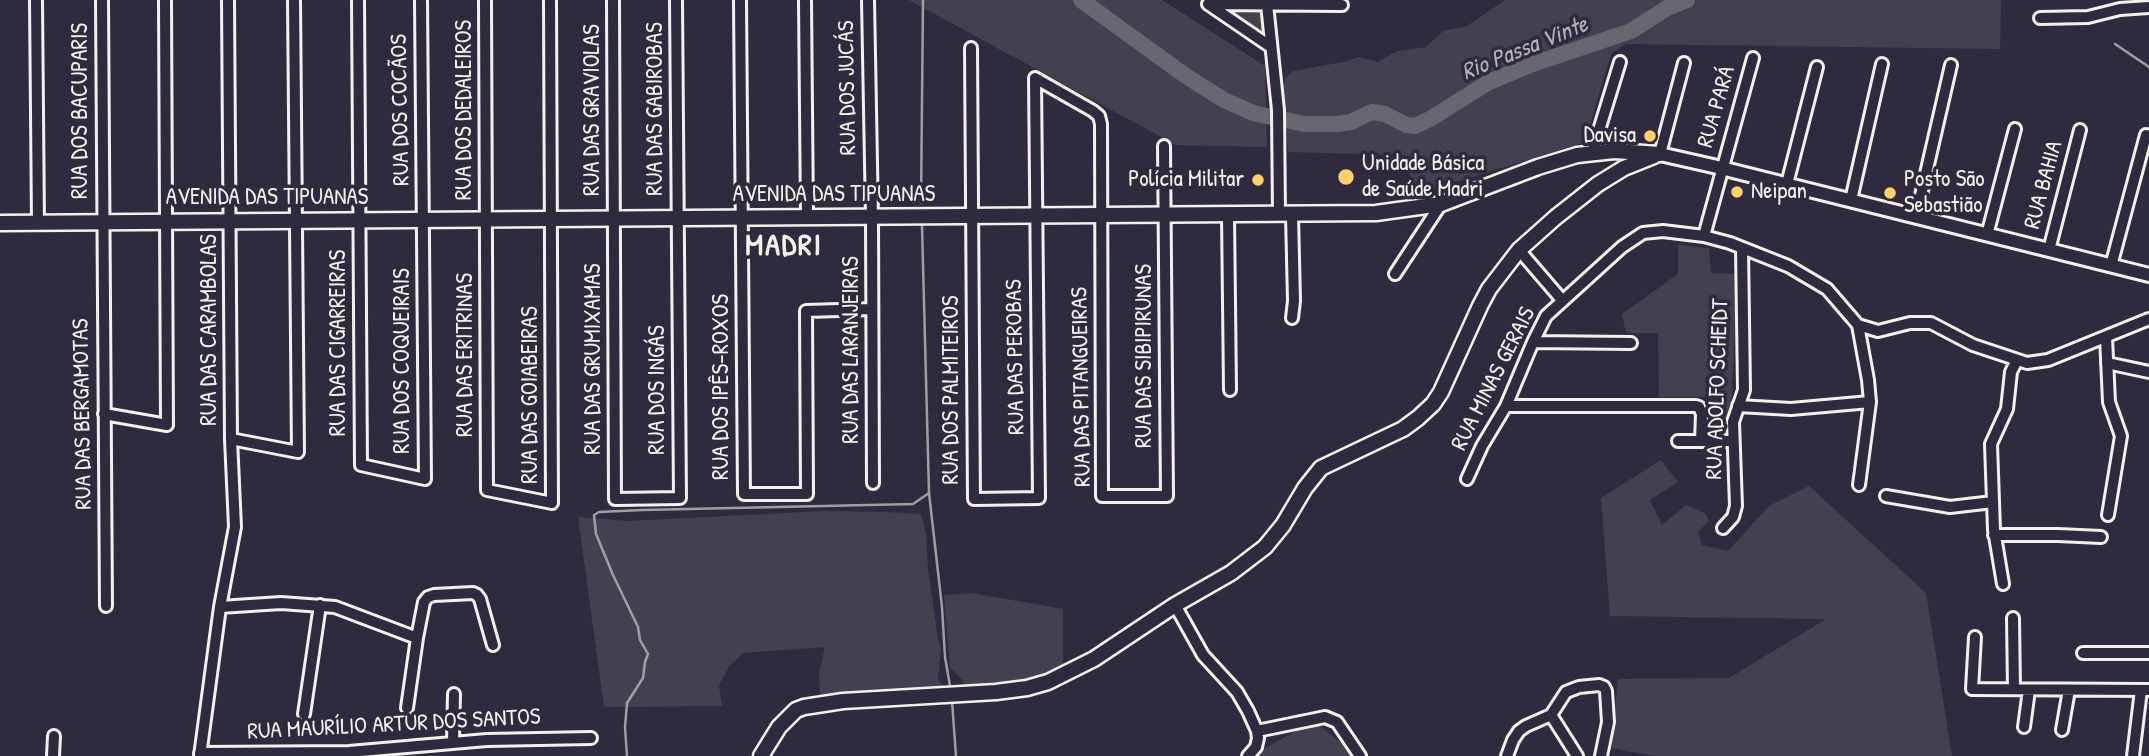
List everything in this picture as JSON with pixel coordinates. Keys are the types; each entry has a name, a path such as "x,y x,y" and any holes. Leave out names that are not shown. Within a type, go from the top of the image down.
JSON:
{"main road":[{"name":"AVENIDA DAS TIPUANAS","path":"0,223 1376,213 1441,204 1559,160 1592,153 1614,151 1660,154"},
{"path":"761,756 779,727 796,710 804,707 843,701 986,693 1027,688 1048,682 1094,660 1175,605 1231,573 1265,547 1321,468 1403,429 1433,404 1489,289 1519,250 1556,216 1598,184 1624,168 1660,154"}],"street":[{"path":"36,0 38,223"},
{"name":"RUA DOS BACUPARIS","path":"102,0 103,222"},
{"path":"104,414 167,425 165,0"},
{"name":"RUA DAS CARAMBOLAS","path":"200,755 220,607 235,527 231,439 228,0"},
{"path":"231,439 298,452 293,0"},
{"name":"RUA DAS CIGARREIRAS","path":"358,0 361,465"},
{"name":"RUA DOS COCÃOS","path":"421,0 423,220"},
{"name":"RUA DOS DEDALEIROS","path":"485,0 486,220"},
{"path":"550,0 551,219"},
{"name":"RUA DAS GRAVIOLAS","path":"613,0 614,220"},
{"name":"RUA DAS GABIROBAS","path":"676,0 678,218"},
{"path":"740,0 743,218"},
{"path":"805,0 807,218"},
{"name":"RUA DOS JUCÁS","path":"868,0 872,217"},
{"path":"1271,47 1208,4 1342,5"},
{"path":"1267,4 1294,300 1292,318"},
{"path":"2040,18 2088,17 2120,9 2149,7"},
{"path":"971,48 972,217"},
{"name":"RUA PARÁ","path":"1704,236 1753,58"},
{"path":"1592,153 1620,62"},
{"path":"1684,63 1660,154 2149,275"},
{"path":"1851,200 1882,64"},
{"path":"1916,217 1951,65"},
{"path":"1787,184 1817,67"},
{"name":"RUA DAS PEROBAS","path":"1039,498 1035,79 1099,116 1101,215"},
{"path":"1987,235 2015,129"},
{"name":"RUA BAHIA","path":"2049,250 2080,130"},
{"path":"2111,266 2146,135"},
{"name":"RUA DAS SIBIPIRUNAS","path":"1164,145 1167,496"},
{"path":"1395,274 1441,204"},
{"name":"RUA DAS PITANGUEIRAS","path":"1101,215 1102,496 1167,496"},
{"path":"1228,215 1230,390"},
{"name":"RUA DAS LARANJEIRAS","path":"872,217 873,483"},
{"name":"RUA DOS PALMITEIROS","path":"972,217 974,499 1039,498"},
{"name":"RUA DOS INGÁS","path":"615,499 680,498 678,218"},
{"name":"RUA DOS IPÊS-ROXOS","path":"743,218 744,494 807,494 806,311 872,309"},
{"name":"RUA DAS GOIABEIRAS","path":"487,490 552,503 551,219"},
{"name":"RUA DOS COQUEIRAIS","path":"361,465 425,479 423,220"},
{"name":"RUA DAS ERITRINAS","path":"486,220 487,490"},
{"name":"RUA DAS GRUMIXAMAS","path":"614,220 615,499"},
{"name":"RUA DAS BERGAMOTAS","path":"103,222 106,606"},
{"name":"RUA MINAS GERAIS","path":"1467,479 1482,446 1506,406 1542,322 1562,300 1622,247 1643,233 1663,231 1704,236 1788,267 1827,289 1858,326"},
{"name":"RUA ADOLFO SCHEIDT","path":"1723,528 1735,512 1733,422 1744,390 1742,248"},
{"path":"1519,250 1562,300"},
{"path":"1859,485 1870,402 1858,326 1878,331 1927,322 1973,345 2027,363 2048,360 2149,320"},
{"path":"2106,337 2109,402 2121,436 2108,515"},
{"path":"1533,342 1631,342"},
{"path":"2003,584 1994,535 1991,444 2007,409 2011,372 2017,360"},
{"path":"2107,363 2149,372"},
{"path":"1738,406 1791,409 1870,402"},
{"path":"1506,406 1696,405 1702,414 1701,441"},
{"path":"1678,441 1733,441"},
{"path":"1886,496 1950,507 1993,502"},
{"path":"1994,535 2058,534 2101,537"},
{"path":"407,708 417,638 424,602 428,597 473,593 480,599 493,645"},
{"path":"220,607 320,605 344,609 417,638"},
{"path":"304,714 320,605"},
{"path":"1175,605 1203,655 1237,692 1257,731 1256,747 1248,756"},
{"path":"2013,618 2014,690"},
{"path":"1975,638 1972,689 2145,690 2133,756"},
{"path":"2084,653 2149,653"},
{"path":"1507,756 1519,731 1550,715 1566,692 1572,688 1589,686 1604,687 1608,722 1601,756"},
{"path":"2024,727 2029,690"},
{"path":"2062,730 2069,690"},
{"path":"453,743 454,694"},
{"path":"1550,715 1577,756"},
{"path":"1257,731 1320,716 1332,718 1360,756"},
{"path":"53,756 54,736"},
{"name":"RUA MAURÍLIO ARTUR DOS SANTOS","path":"200,755 348,752 453,743 591,738"}],"shaded area":[{"path":"909,0 1162,0 1265,66 1267,147 1176,145"},
{"path":"1505,0 2001,0 2000,49 1625,44 1611,54 1585,142 1414,195 1406,155 1288,152 1283,90 1285,79 1293,71 1358,57 1378,62 1397,51 1426,47 1443,31 1467,26"},
{"path":"1223,7 1261,7 1264,36 1226,13"},
{"path":"1678,245 1709,248 1711,273 1737,274 1730,438 1715,438 1709,397 1659,397 1658,333 1626,333 1622,314 1678,274"},
{"path":"1661,460 1678,482 1650,500 1662,525 1686,505 1705,513 1709,521 1698,532 1702,545 1728,551 1769,506 1809,486 1926,593 1952,756 1655,756 1611,748 1618,679 1729,678 1826,619 1610,616 1601,498"},
{"path":"824,511 921,514 941,648 938,679 945,690 820,700 819,673 825,647 743,653 729,666 719,686 722,706 604,707 578,517 628,521"},
{"path":"972,593 1063,609 1063,670 1034,683 966,691 961,678 950,667 944,595"},
{"path":"1314,721 1357,756 1259,756 1260,751"}],"waterway":[{"path":"921,203 923,0"},
{"name":"Rio Passa Vinte","path":"1081,0 1186,76 1224,100 1253,113 1304,124 1337,124 1351,122 1372,112 1385,114 1406,125 1415,126 1489,82 1530,65 1631,31 1667,8 1687,0"},
{"path":"2115,44 2149,67"},
{"path":"922,226 929,493 950,686"},
{"path":"627,756 627,703 643,678 648,654 596,534 594,515 599,512 643,510 913,504 929,493"},
{"path":"952,701 956,756"}],"place":[{"name":"Davisa","path":"1650,136"},
{"name":"Unidade Básica de Saúde Madri","path":"1346,177"},
{"name":"Polícia Militar","path":"1258,180"},
{"name":"Neipan","path":"1737,192"},
{"name":"Posto São Sebastião","path":"1890,193"}],"district":[{"name":"MADRI","path":"784,247"}]}
